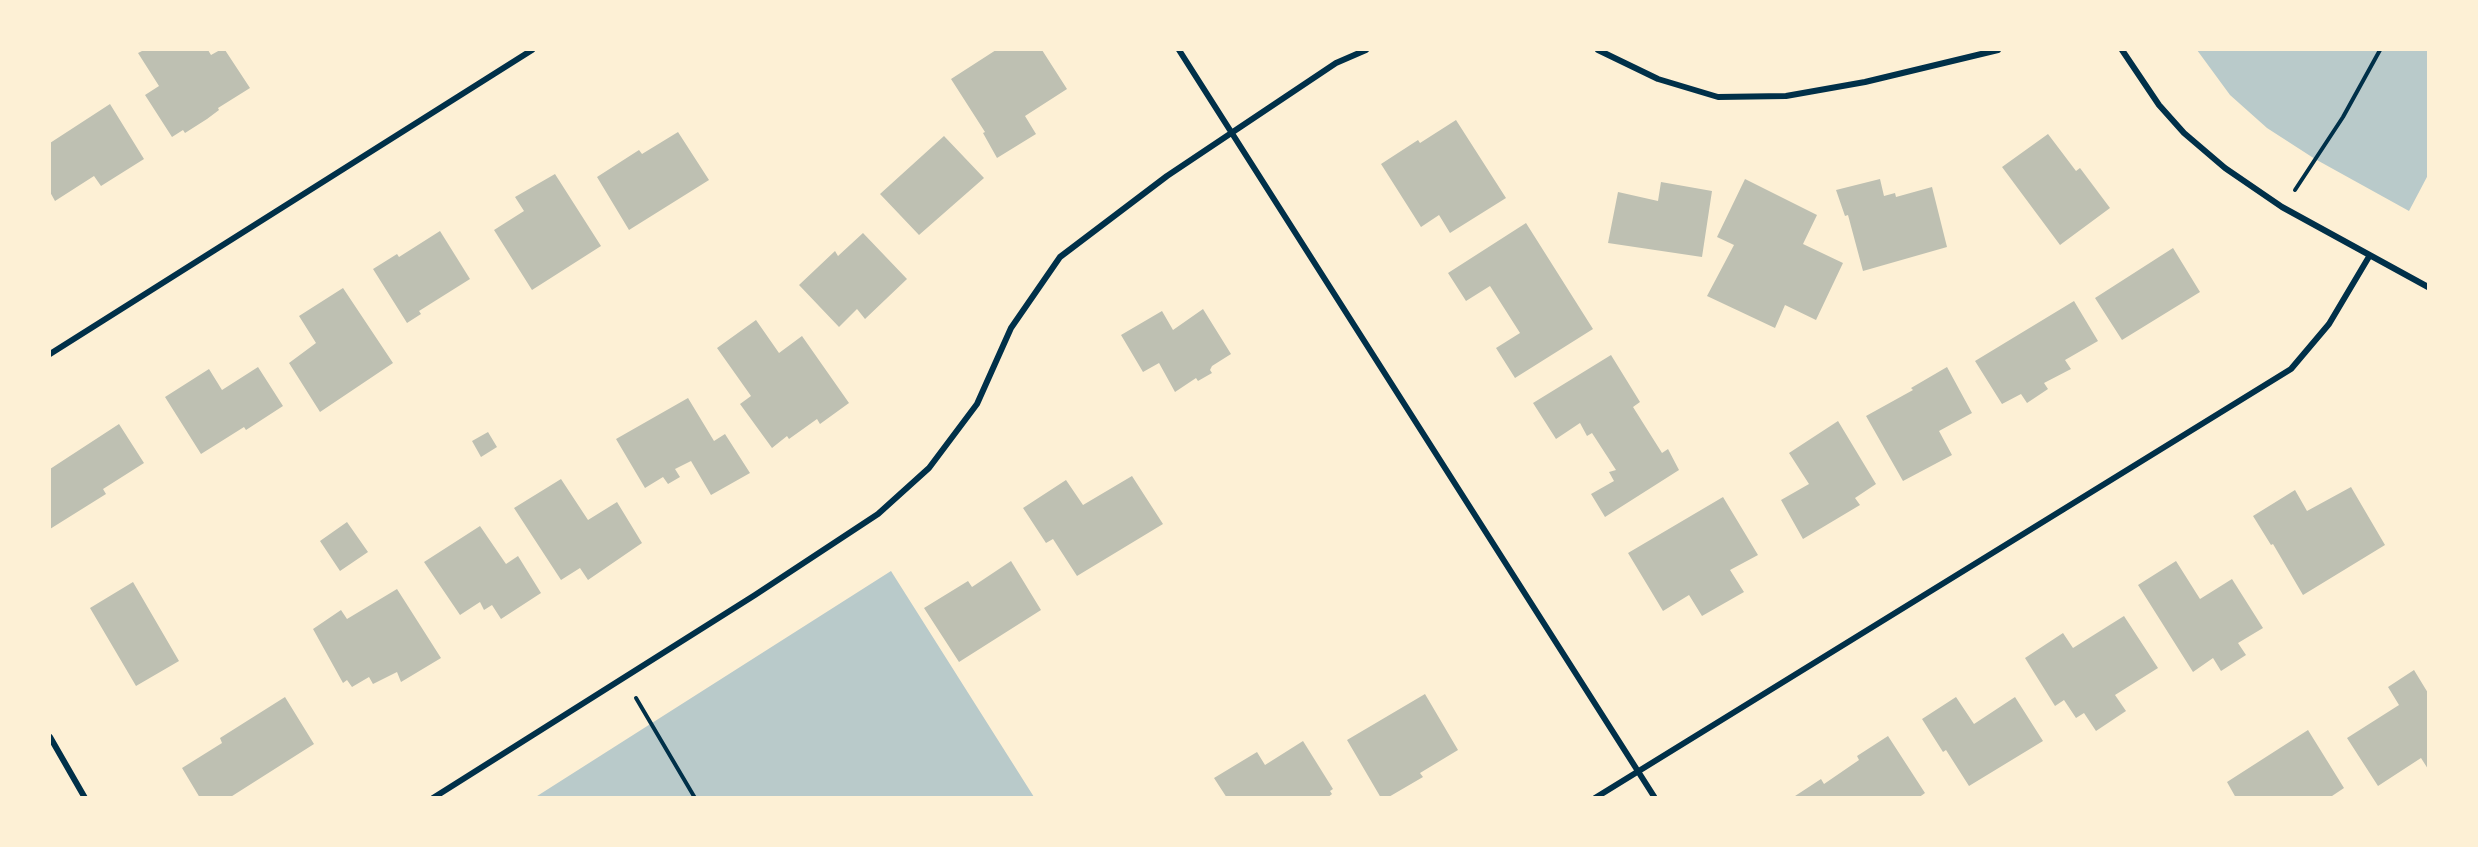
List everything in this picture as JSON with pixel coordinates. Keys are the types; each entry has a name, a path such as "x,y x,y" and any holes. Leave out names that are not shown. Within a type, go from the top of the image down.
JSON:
{"street":[{"path":"50,354 532,50"},
{"path":"1179,50 1230,134 1655,798"},
{"path":"433,798 754,596 878,514 929,468 977,404 1011,328 1060,257 1167,176 1336,63 1366,50"},
{"path":"1598,50 1658,79 1718,97 1729,97 1798,94 1865,82 1998,50"},
{"path":"2122,50 2159,105 2184,133 2225,168 2282,207 2428,286"},
{"path":"1595,798 2291,369 2329,324 2370,255"},
{"path":"50,737 86,798"}],"path":[{"path":"2282,207 2343,117 2380,50"},
{"path":"623,677 695,798"}],"shaded area":[{"path":"2197,50 2428,50 2428,175 2409,211 2315,159 2267,128 2230,95"},
{"path":"891,571 1034,797 534,798"}],"building":[{"path":"144,50 208,50 211,55 225,50 250,88 185,133 183,130 172,137 145,95 159,86 138,53"},
{"path":"996,50 1042,50 1067,89 1025,116 1036,134 997,158 983,133 985,132 951,79"},
{"path":"110,104 144,159 101,186 94,176 55,201 50,192 50,143"},
{"path":"1456,120 1506,198 1450,233 1439,215 1421,227 1381,164 1418,140 1420,143"},
{"path":"678,132 709,180 629,230 597,177 639,150 642,154"},
{"path":"2048,134 2076,171 2080,168 2110,208 2060,245 2002,167"},
{"path":"944,136 984,178 919,235 880,194"},
{"path":"555,174 601,246 532,290 494,230 524,211 515,197"},
{"path":"1745,179 1817,215 1803,244 1843,263 1816,320 1785,305 1775,328 1707,296 1734,245 1717,237"},
{"path":"1880,179 1884,196 1895,193 1896,197 1932,187 1947,247 1863,271 1848,215 1845,216 1836,190"},
{"path":"1661,182 1712,191 1702,257 1608,243 1618,192 1658,201"},
{"path":"1526,223 1593,329 1515,378 1496,348 1520,333 1490,286 1466,301 1448,273"},
{"path":"440,231 470,279 419,311 421,314 407,323 373,269 397,254 399,257"},
{"path":"863,233 907,279 865,319 857,309 839,327 799,285 835,251 838,256"},
{"path":"2173,248 2200,292 2122,340 2095,298"},
{"path":"343,288 393,363 320,412 289,363 316,343 299,316"},
{"path":"2074,301 2098,341 2065,360 2071,369 2044,383 2048,389 2027,403 2021,394 2002,404 1975,361"},
{"path":"1203,309 1231,354 1212,366 1210,370 1212,373 1198,381 1196,378 1175,392 1159,363 1143,372 1121,335 1162,311 1173,330"},
{"path":"756,320 779,353 802,336 849,403 820,424 817,419 789,439 787,436 772,448 740,404 751,396 717,348"},
{"path":"1611,355 1640,402 1633,407 1662,453 1668,449 1679,470 1605,517 1591,494 1614,481 1609,472 1616,470 1592,433 1587,436 1580,423 1556,439 1533,403"},
{"path":"258,367 283,406 246,430 244,427 201,454 165,397 209,369 222,390"},
{"path":"1947,367 1972,413 1939,431 1952,455 1903,481 1866,416 1913,390 1911,388"},
{"path":"688,398 714,441 725,434 750,473 711,495 691,461 675,469 680,477 668,484 663,477 645,488 616,439"},
{"path":"1838,421 1876,484 1855,498 1860,505 1803,539 1781,500 1809,484 1789,453"},
{"path":"119,424 144,463 103,489 106,494 50,529 50,469"},
{"path":"488,432 497,447 481,457 472,441"},
{"path":"1132,476 1163,524 1077,576 1053,539 1046,543 1023,508 1066,480 1083,505"},
{"path":"561,479 588,520 617,502 642,543 588,580 580,568 561,580 514,508"},
{"path":"2351,487 2385,545 2303,595 2273,544 2271,545 2253,516 2295,490 2307,511"},
{"path":"1723,497 1758,555 1730,570 1744,592 1702,616 1689,595 1663,611 1628,553"},
{"path":"347,522 368,552 340,571 320,541"},
{"path":"480,526 506,564 518,556 541,593 501,619 492,605 484,610 480,602 460,615 424,562"},
{"path":"1011,561 1041,610 959,662 924,608 968,581 972,587"},
{"path":"2176,561 2200,599 2232,579 2263,628 2238,643 2246,655 2221,671 2213,658 2193,672 2138,585"},
{"path":"133,582 179,661 136,686 90,608"},
{"path":"397,589 441,658 401,682 397,672 373,684 369,677 352,687 347,680 343,683 313,629 341,610 347,619"},
{"path":"2124,616 2158,668 2115,695 2126,711 2096,731 2084,713 2076,718 2064,700 2055,706 2025,658 2063,633 2073,648"},
{"path":"2414,670 2428,693 2428,769 2421,758 2378,786 2347,738 2399,705 2388,687"},
{"path":"1425,694 1458,750 1420,773 1423,777 1387,798 1381,798 1347,740"},
{"path":"285,697 314,744 229,798 200,798 182,768 222,743 220,738"},
{"path":"1956,697 1974,724 2015,697 2043,741 1969,786 1946,750 1943,752 1922,719"},
{"path":"2308,730 2344,788 2329,798 2236,798 2227,782"},
{"path":"1888,736 1925,793 1918,798 1792,798 1821,779 1824,784 1859,760 1857,756"},
{"path":"1303,741 1333,789 1330,791 1332,794 1327,798 1227,798 1214,778 1257,752 1265,765"}]}
